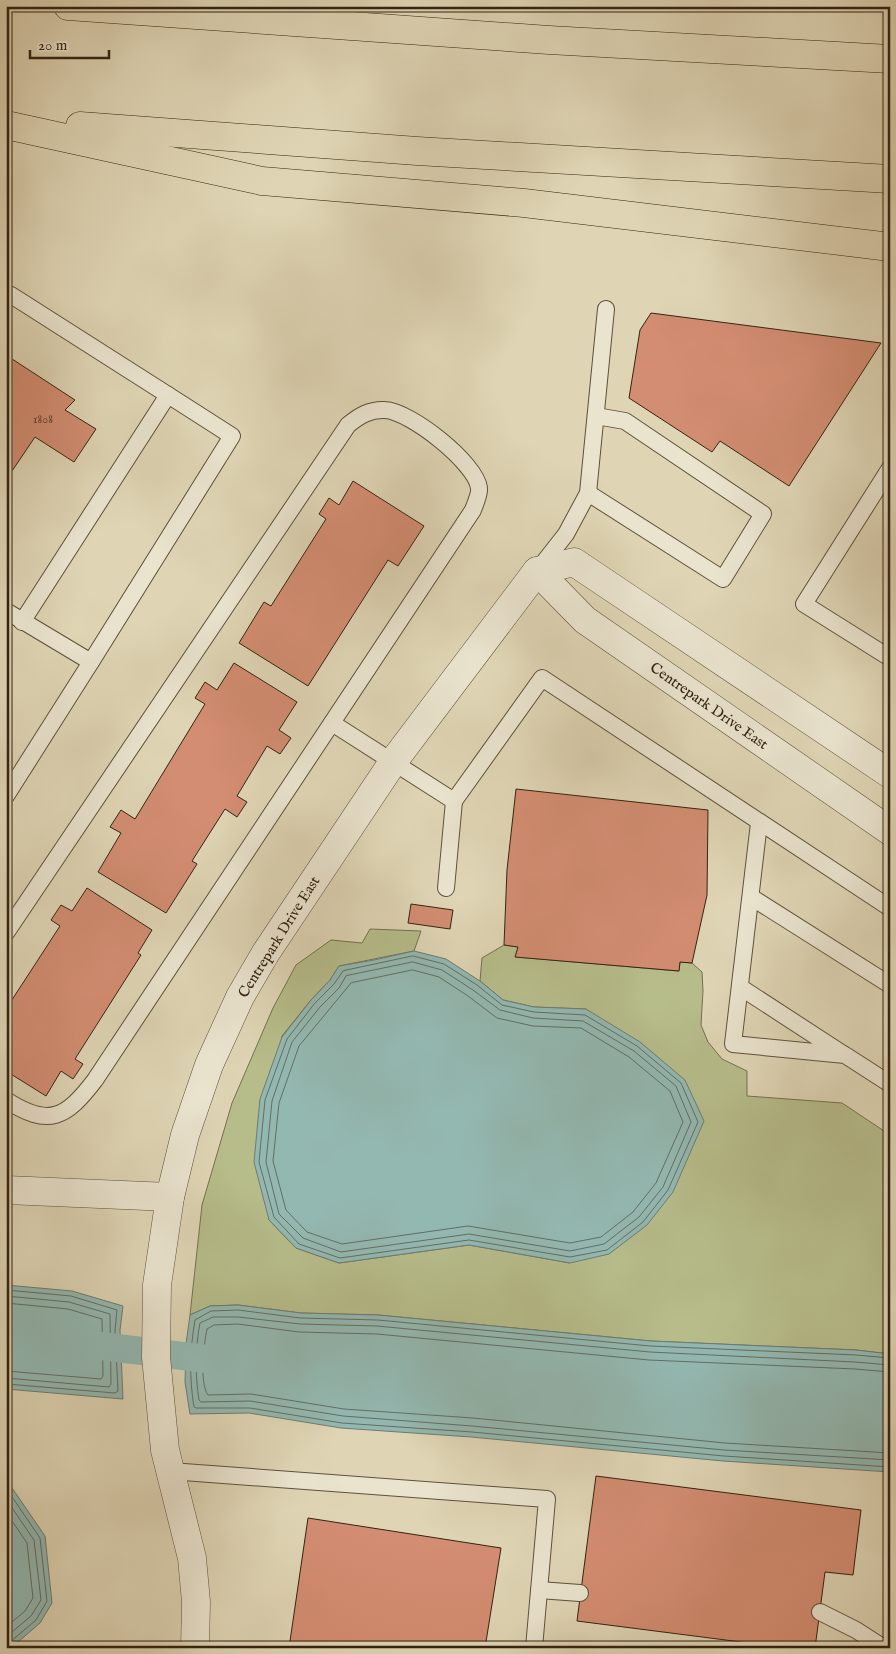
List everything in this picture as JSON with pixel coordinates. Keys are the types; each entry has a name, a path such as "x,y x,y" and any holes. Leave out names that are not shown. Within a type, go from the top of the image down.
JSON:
{"highway":[{"path":"68,6 529,39 890,60"},
{"path":"6,121 357,147 890,179"},
{"path":"6,125 262,181 524,203 890,247"}],"street":[{"path":"537,571 574,562 890,774"},
{"name":"Centrepark Drive East","path":"195,1648 196,1602 192,1558 168,1460 156,1357 157,1285 170,1197 185,1135 209,1064 240,997 265,954 393,762 537,571 585,620 890,831"},
{"path":"6,1190 170,1197"}],"lane":[{"path":"6,295 11,295 232,436 6,796"},
{"path":"537,571 566,534 588,493 606,309"},
{"path":"22,622 168,395"},
{"path":"6,933 348,425 359,416 372,411 387,410 400,413 456,452 470,469 479,488 473,510 95,1080 79,1101 61,1114 40,1117 19,1109 6,1100"},
{"path":"588,493 723,579 763,514 625,422 596,416"},
{"path":"890,468 804,604 890,658"},
{"path":"6,612 91,662"},
{"path":"446,888 454,801 542,678 890,908"},
{"path":"332,723 454,801"},
{"path":"760,823 733,1044 845,1055"},
{"path":"751,896 890,985"},
{"path":"740,987 890,1084"},
{"path":"168,1460 547,1499 534,1648"},
{"path":"539,1590 580,1593"},
{"path":"820,1612 856,1630 884,1648"}],"green space":[{"path":"370,929 421,931 414,951 339,966 330,980 282,1036 269,1220 296,1248 339,1263 469,1245 570,1263 586,1009 534,1007 503,1000 480,981 482,958 504,945 518,947 516,957 679,971 680,962 692,963 702,972 701,1025 708,1042 722,1059 747,1071 747,1096 842,1103 890,1135 890,1354 856,1350 651,1341 378,1315 301,1313 238,1305 210,1306 190,1315 202,1205 232,1103 273,1008 296,965 331,940 362,943"}],"water":[{"path":"414,951 446,959 480,981 503,1000 534,1007 586,1009 640,1042 685,1080 704,1121 673,1192 647,1225 609,1254 570,1263 469,1245 339,1263 296,1248 269,1220 254,1162 260,1099 282,1037 311,1000 330,980 339,966"},
{"path":"6,1285 72,1291 123,1306 120,1330 123,1399 6,1389"},
{"path":"238,1305 301,1313 378,1315 651,1341 856,1350 890,1354 890,1472 723,1461 471,1437 341,1428 249,1413 190,1414 185,1382 186,1344 190,1315 210,1306"},
{"path":"6,1483 10,1485 45,1536 52,1603 40,1623 11,1648 6,1648"}],"building":[{"path":"651,313 881,343 789,486 720,441 712,452 629,398 640,330"},
{"path":"6,355 75,400 65,410 96,429 74,462 35,437 10,474 6,471"},
{"path":"353,481 424,526 398,566 388,560 308,686 239,643 264,602 271,606 326,519 319,514 329,498 339,505"},
{"path":"890,629 890,642 884,638"},
{"path":"234,663 297,702 279,730 291,738 280,754 267,746 237,796 247,802 237,817 225,809 192,861 197,864 166,913 98,872 121,833 110,827 121,810 135,819 205,704 195,698 205,682 217,690"},
{"path":"516,789 708,810 707,895 692,963 680,962 679,971 515,957 518,947 504,945 507,870"},
{"path":"87,888 152,930 138,953 141,955 75,1059 83,1064 73,1079 61,1071 46,1096 6,1071 6,1009 60,926 51,920 61,905 72,911"},
{"path":"411,904 453,910 450,929 408,923"},
{"path":"596,1476 861,1510 853,1575 825,1572 815,1648 788,1648 577,1621"},
{"path":"308,1518 501,1548 485,1648 289,1648"}],"waterway":[{"path":"85,1344 223,1361"}]}
